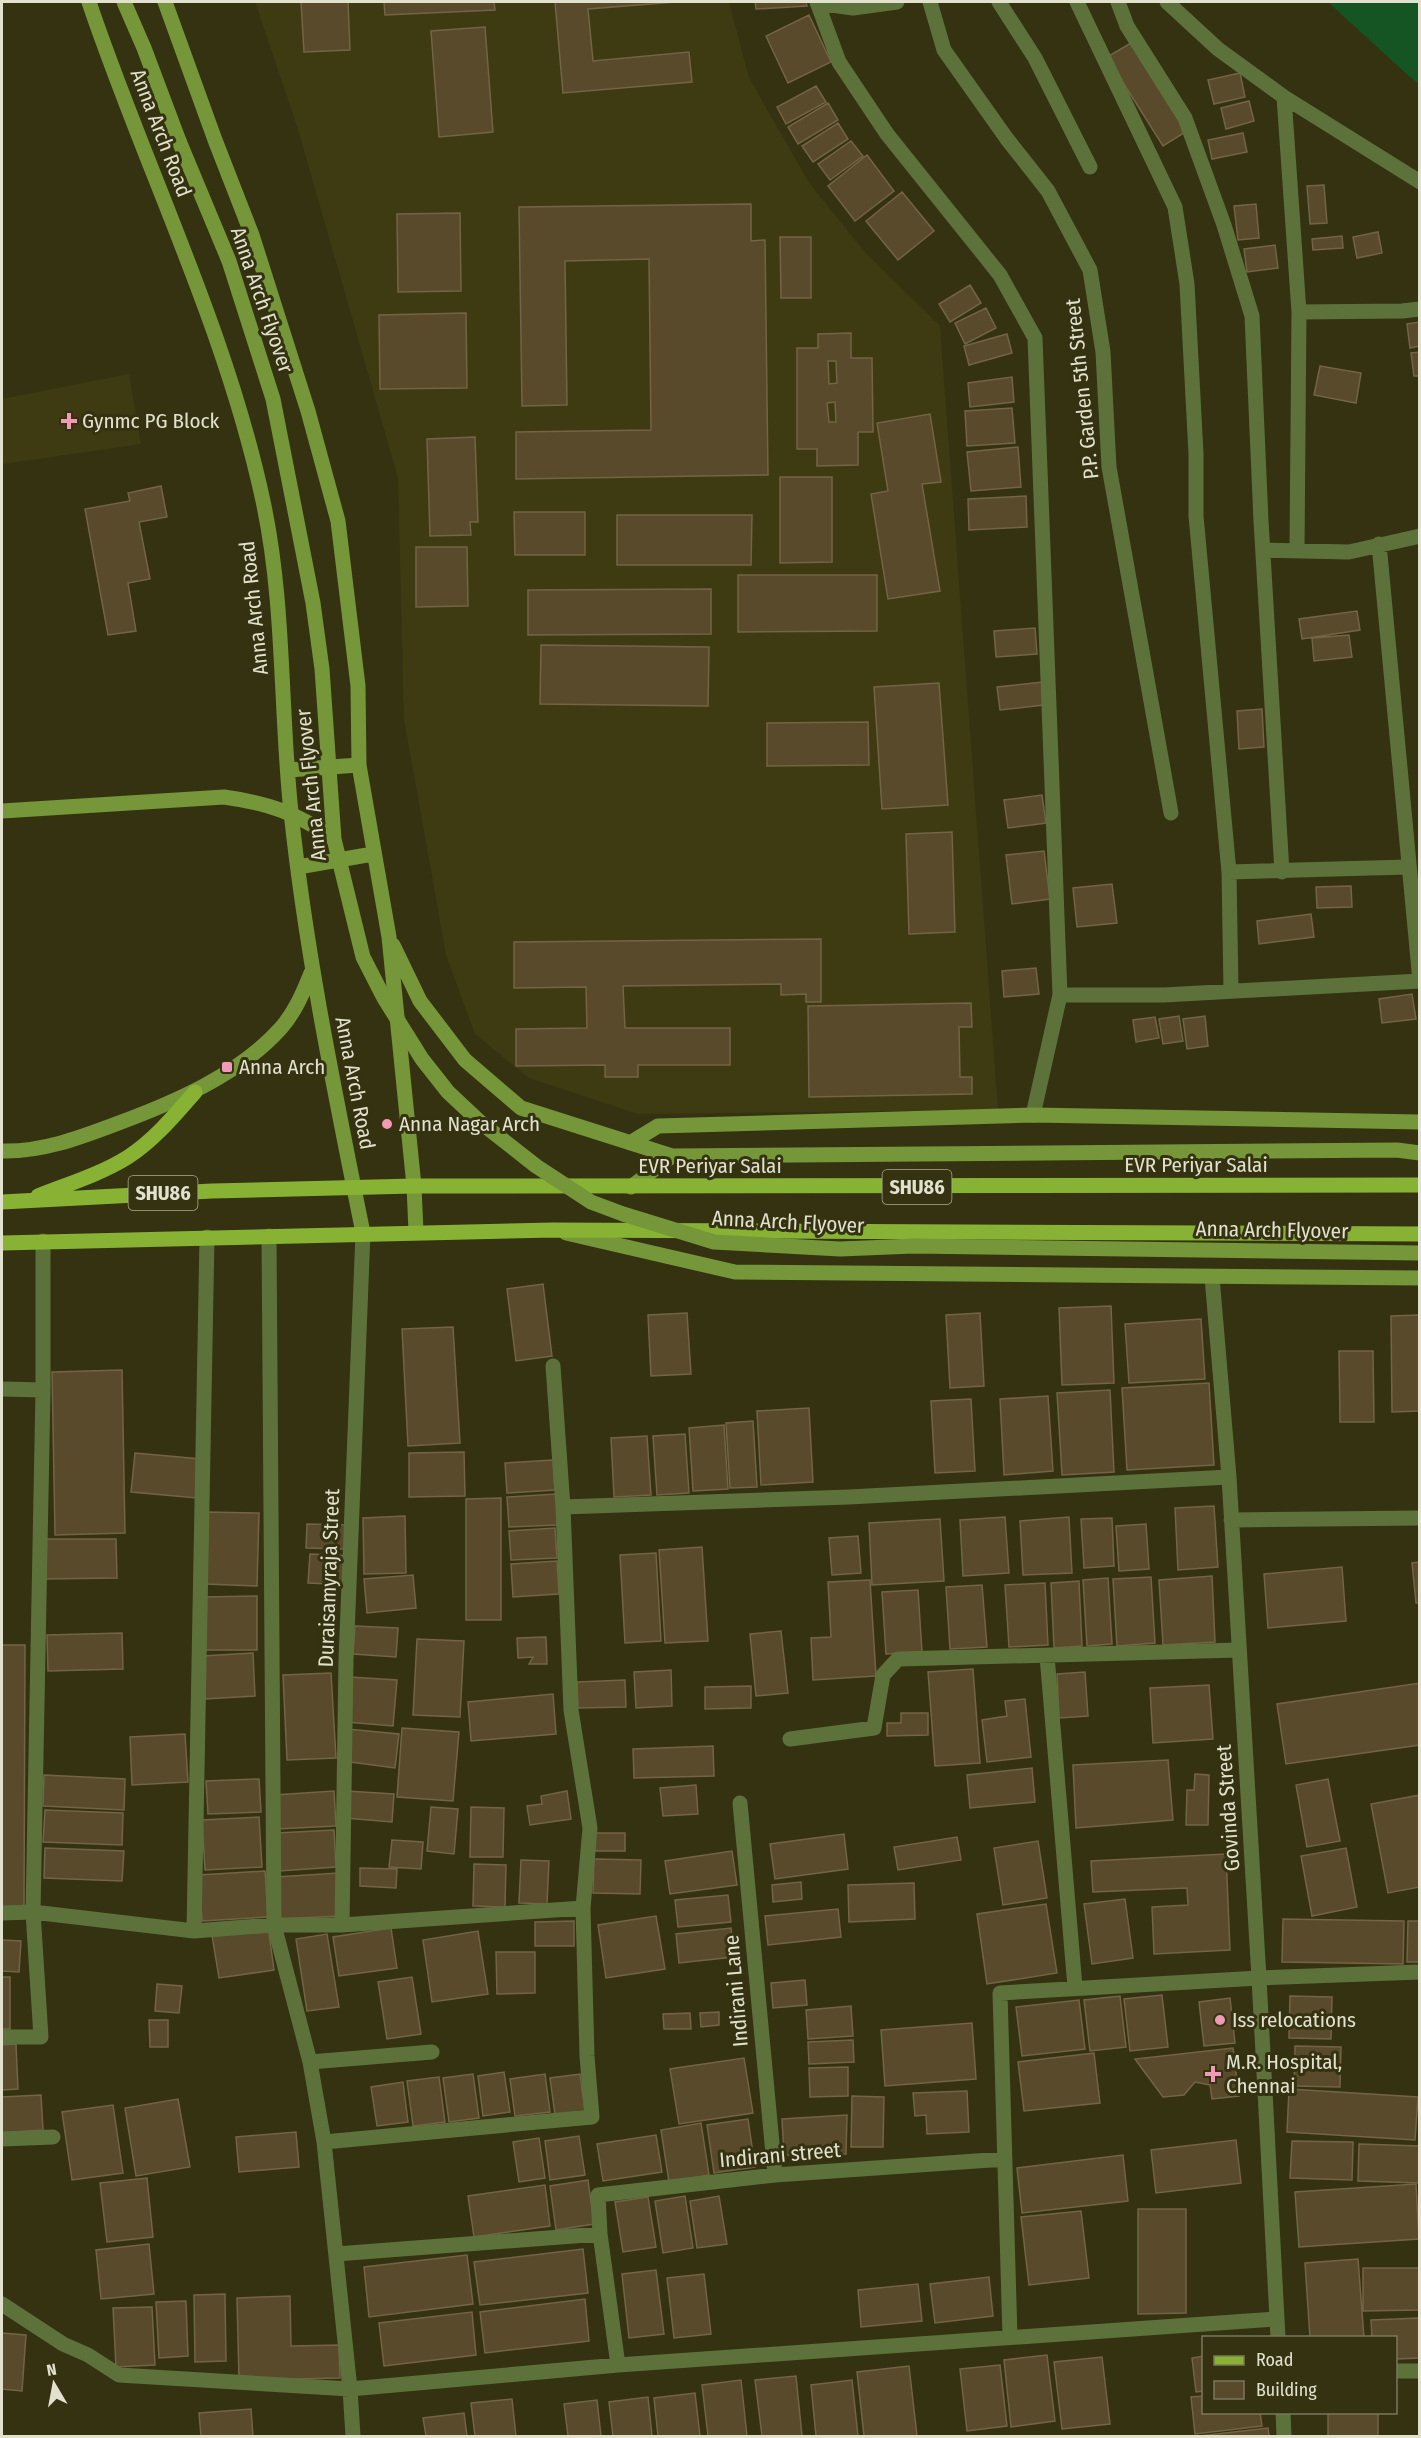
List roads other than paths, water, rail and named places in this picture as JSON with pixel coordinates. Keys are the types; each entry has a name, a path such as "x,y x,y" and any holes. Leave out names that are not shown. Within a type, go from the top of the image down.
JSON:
{"main road":[{"name":"Anna Arch Road","path":"89,2 231,379 261,491 279,613 291,810 311,973 363,1233"},
{"name":"Anna Arch Flyover","path":"124,2 229,261 273,399 313,603 322,669 334,838 363,957 384,998 422,1059 448,1092 472,1115 536,1166 591,1202 714,1242 840,1249 914,1245 1419,1253"},
{"name":"Anna Arch Road","path":"165,2 252,235 308,411 338,521 358,686 359,765 388,937 414,1186 416,1232"},
{"path":"288,770 359,765"},
{"path":"2,811 224,797 259,802 278,809 307,820 334,838"},
{"path":"298,867 374,854"},
{"name":"Anna Arch Road","path":"388,937 420,1001 465,1060 521,1108 630,1143"},
{"path":"2,1151 21,1152 69,1141 155,1110 195,1092 262,1046 280,1029 298,1005 311,973"},
{"path":"24,1201 102,1170 129,1156 167,1125 195,1092"},
{"path":"630,1143 658,1125 1033,1115 1419,1122"},
{"path":"630,1143 672,1156 1397,1150 1419,1153"},
{"path":"631,1186 672,1156"},
{"name":"EVR Periyar Salai","path":"2,1202 212,1191 414,1186 1419,1185"},
{"path":"553,1230 735,1272 1212,1277 1287,1275 1419,1278"},
{"name":"SHU86","path":"2,1243 553,1230 1419,1234"}],"street":[{"path":"897,2 853,8 817,2 839,62 887,134 1000,276 1035,338 1060,995 1033,1115"},
{"name":"P.P. Garden 5th Street","path":"930,2 944,50 1007,139 1048,191 1090,270 1103,352 1109,467 1172,813"},
{"path":"999,2 1035,58 1090,168"},
{"path":"1077,2 1175,207 1186,284 1196,454 1196,516 1229,872 1231,990"},
{"path":"1118,2 1127,26 1185,118 1224,225 1252,316 1261,521 1282,872"},
{"path":"1167,2 1218,49 1284,97 1419,183"},
{"path":"1284,97 1299,312 1297,550"},
{"path":"1299,312 1419,309"},
{"path":"1264,550 1349,552 1419,536"},
{"path":"1060,995 1164,995 1419,981 1379,544"},
{"path":"1229,872 1408,867"},
{"name":"Duraisamyraja Street","path":"342,1925 346,1660 363,1233"},
{"path":"269,1236 274,1924 310,2062 324,2142 353,2436"},
{"path":"195,1931 207,1237"},
{"path":"2,2037 40,2037 33,1912 44,1390 43,1241"},
{"name":"Govinda Street","path":"1212,1277 1229,1477 1278,2336"},
{"path":"324,2142 592,2117 587,2056 583,1908 590,1828 572,1710 563,1507 553,1366"},
{"path":"2,1389 44,1390"},
{"path":"563,1507 849,1497 1229,1477"},
{"path":"1231,1520 1419,1518"},
{"path":"790,1739 874,1728 882,1675 898,1659 1239,1650"},
{"path":"1047,1656 1075,1987"},
{"name":"Indirani Lane","path":"740,1803 775,2175"},
{"path":"2,1913 33,1912 195,1931 274,1924 342,1925 583,1908"},
{"path":"1010,2337 1000,1993 1075,1987 1419,1972"},
{"path":"310,2062 432,2052"},
{"path":"2,2139 53,2137"},
{"name":"Indirani street","path":"618,2365 600,2234 598,2195 775,2175 1005,2159"},
{"path":"336,2254 600,2234"},
{"path":"2,2304 63,2344 88,2355 118,2374 350,2389 618,2365 1276,2319"},
{"path":"1397,2371 1419,2371"},
{"path":"1283,2414 1284,2436"}],"place":[{"name":"Gynmc PG Block","path":"69,421"},
{"name":"Anna Arch","path":"227,1067"},
{"name":"Anna Nagar Arch","path":"387,1124"},
{"name":"Iss relocations","path":"1220,2020"},
{"name":"M.R. Hospital, Chennai","path":"1213,2074"}]}
